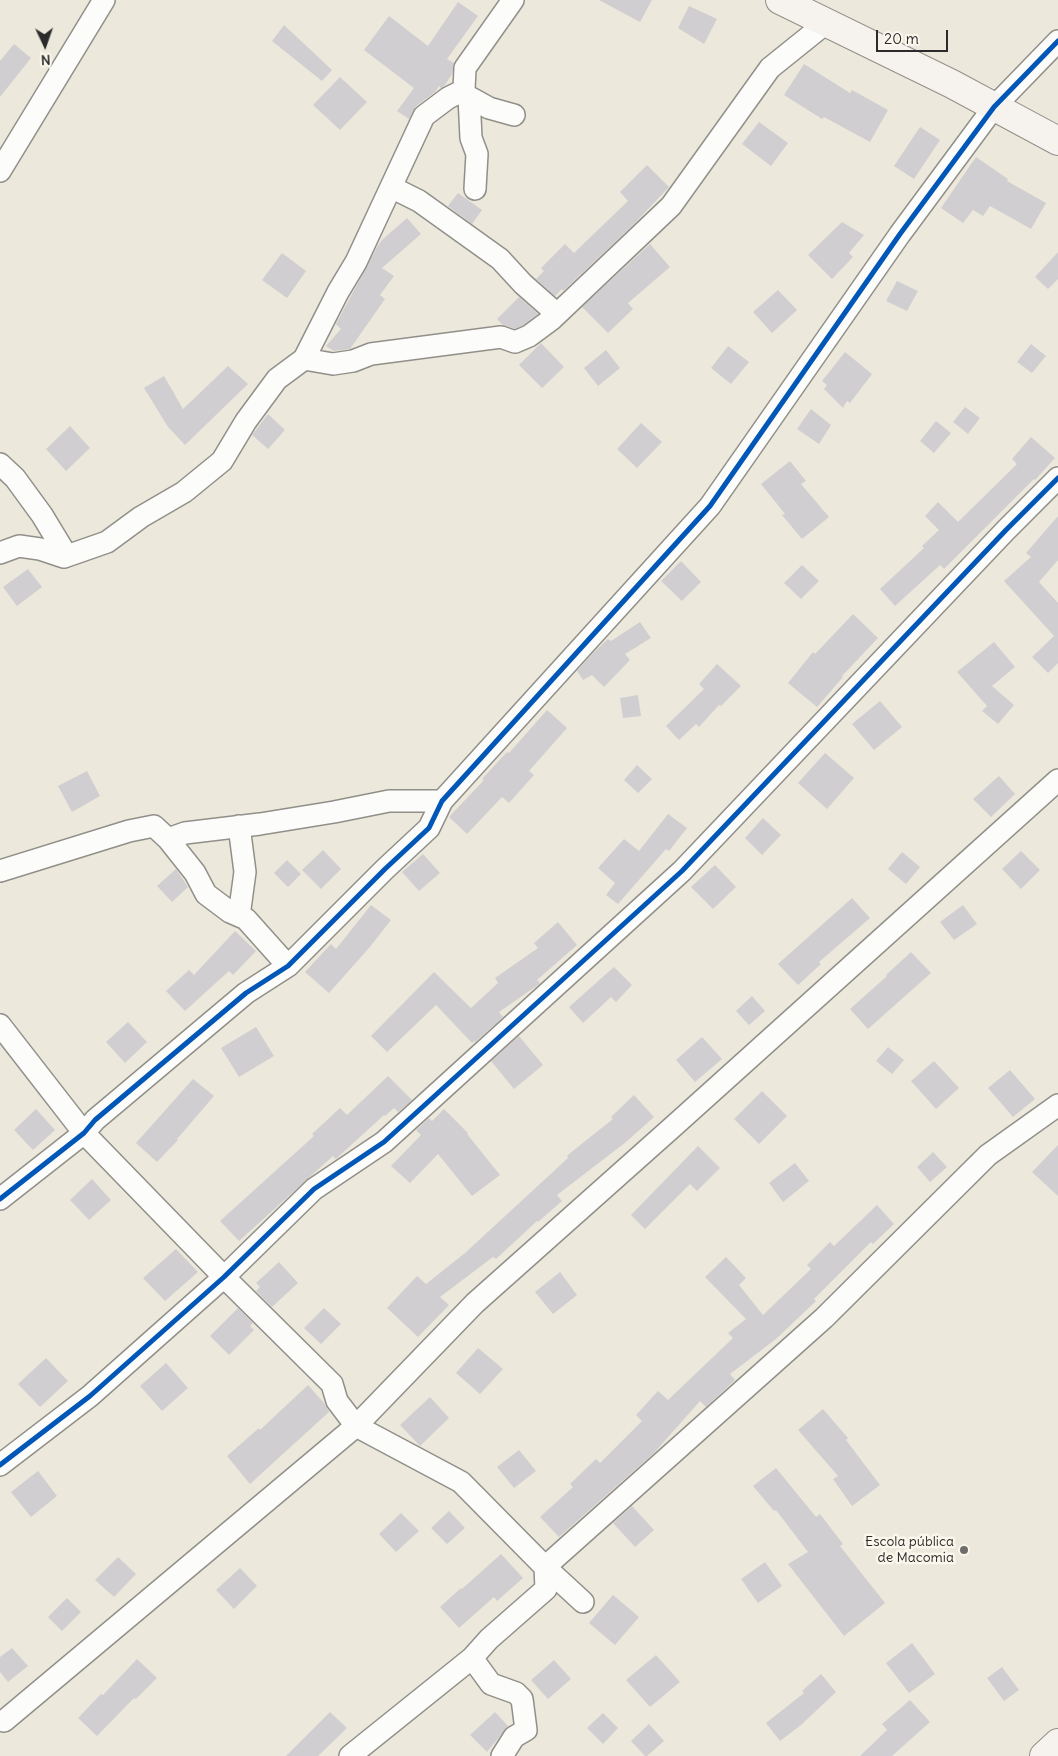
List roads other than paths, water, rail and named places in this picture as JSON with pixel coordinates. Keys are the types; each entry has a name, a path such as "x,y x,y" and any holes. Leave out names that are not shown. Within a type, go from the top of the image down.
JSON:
{"main road":[{"path":"788,2 826,23 952,84 1058,141"},
{"path":"1044,1756 1058,1743"}],"street":[{"path":"0,170 104,0"},
{"path":"475,189 477,154 471,138 464,90 465,68 513,0"},
{"path":"304,359 333,364 353,361 371,354 501,337 515,342 529,336 557,314 671,206 770,68 826,23"},
{"path":"0,1199 84,1133 95,1120 246,993 288,966 384,869 429,828 442,801 710,506 900,234 994,107 1058,42"},
{"path":"0,553 19,546 40,549 64,557 107,542 141,517 184,492 222,461 246,421 278,379 304,359 338,292 356,262 424,116 448,98 465,95 488,108 514,115"},
{"path":"391,187 419,201 500,259 523,284 557,314"},
{"path":"0,464 15,478 42,515 62,548 64,557"},
{"path":"0,1465 90,1396 224,1277 314,1189 384,1142 682,871 1006,530 1058,478"},
{"path":"1,1720 356,1426 474,1303 1058,780"},
{"path":"168,839 185,833 334,812 389,800 442,801"},
{"path":"0,871 129,831 154,826 168,839 206,894 230,912 246,919 288,966"},
{"path":"239,826 245,872 239,916"},
{"path":"0,1025 84,1133 224,1277 332,1384 337,1401 356,1426 461,1482 545,1567 583,1602"},
{"path":"545,1567 824,1318 988,1155 1058,1105"},
{"path":"350,1756 472,1658 489,1639 546,1589 545,1567"},
{"path":"472,1658 491,1684 516,1693 522,1699 526,1730 514,1737 502,1756"}],"place":[{"name":"Escola pública de Macomia","path":"964,1550"}]}
